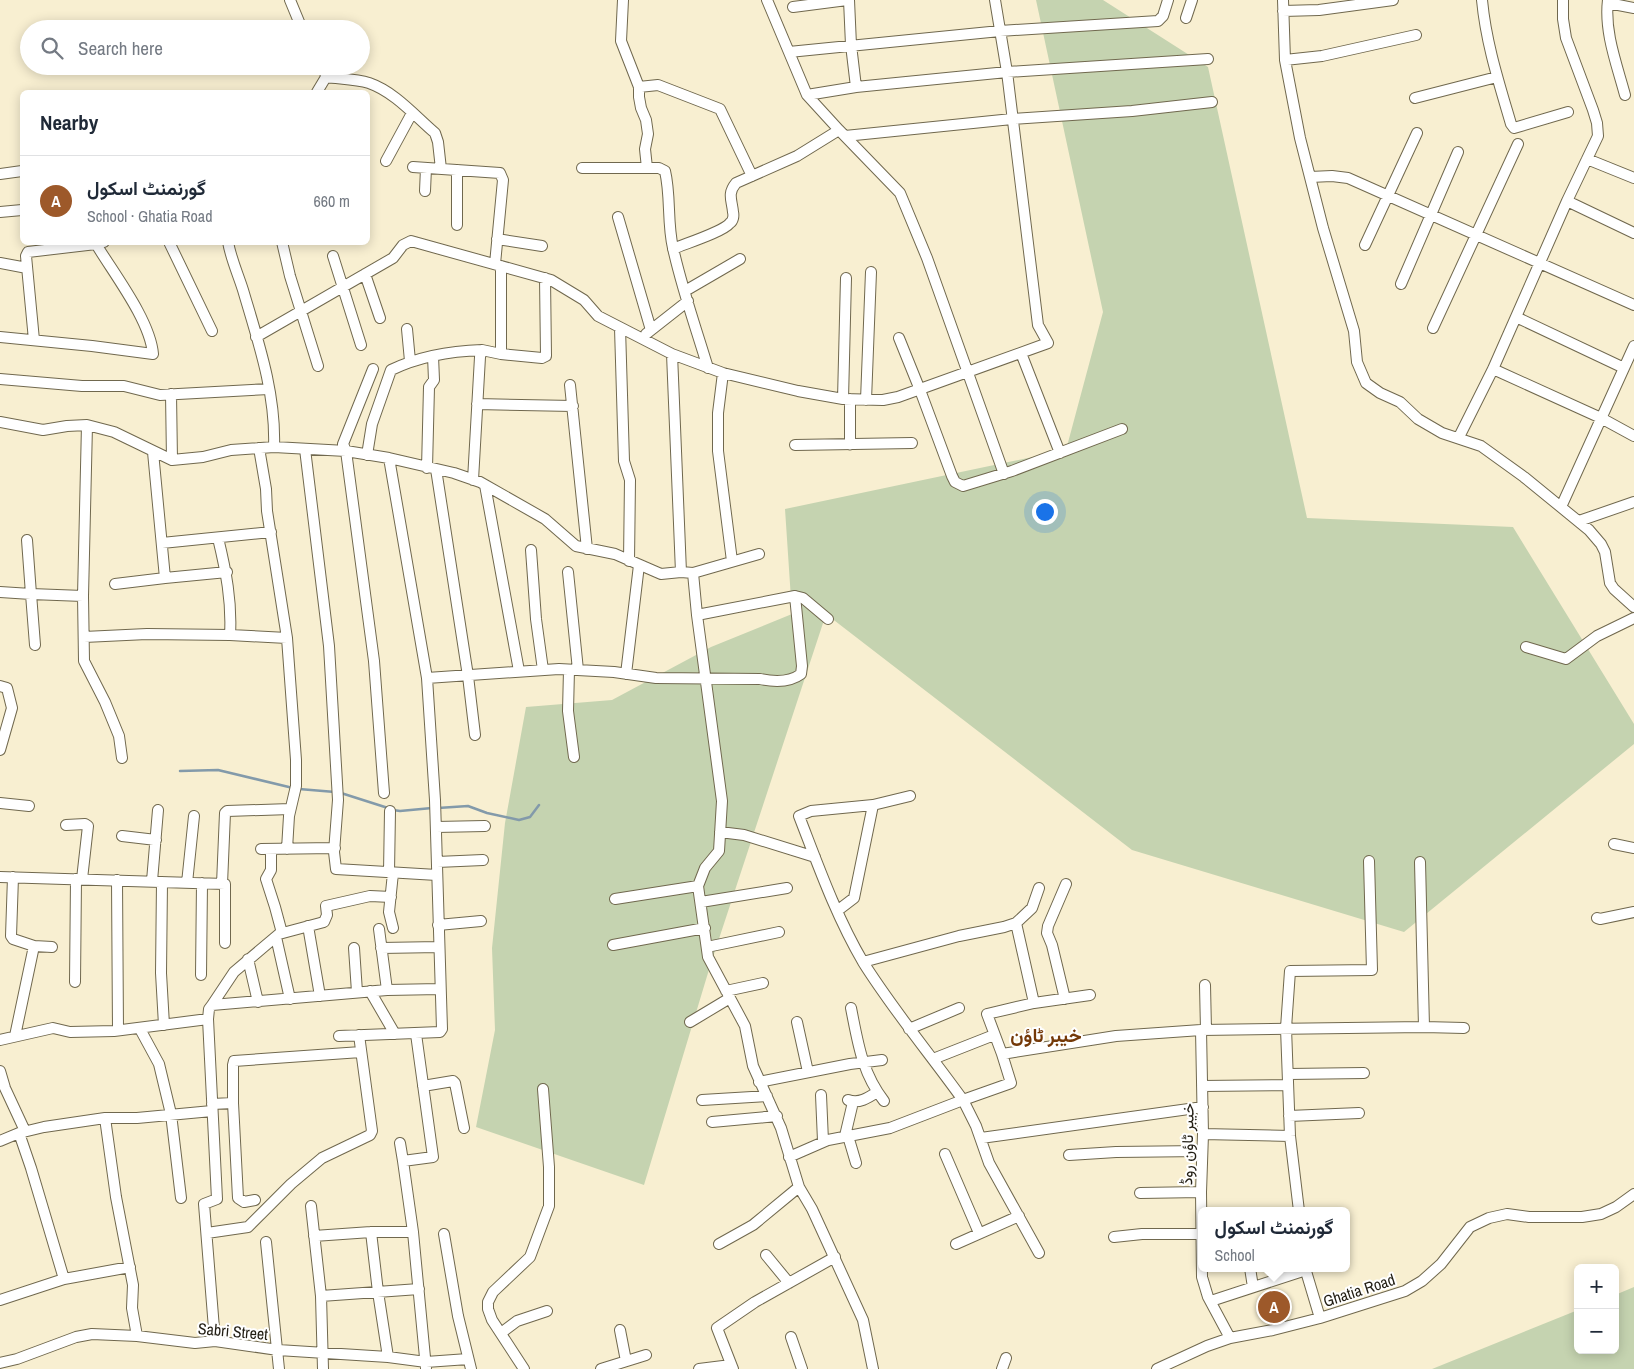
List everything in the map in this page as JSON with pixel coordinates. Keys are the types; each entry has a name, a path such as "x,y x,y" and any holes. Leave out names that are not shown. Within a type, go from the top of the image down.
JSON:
{"street":[{"path":"290,0 298,20"},
{"path":"623,0 621,41 639,87 641,108 646,120 648,134 645,149 647,168"},
{"path":"767,0 807,95 900,192 927,258 1004,474"},
{"path":"793,7 848,0 856,87"},
{"path":"256,337 393,258 403,245 411,241 551,280 584,300 598,316 672,354 723,374 798,392 847,399 883,400 920,390 1048,343 1038,325 1007,72 995,0"},
{"path":"788,52 1000,30 1158,21 1163,16 1168,0"},
{"path":"1186,18 1192,0"},
{"path":"1283,0 1285,60 1300,138 1323,228 1354,331 1357,362 1366,383 1380,393 1400,402 1418,418 1442,433 1481,446 1524,477 1579,521 1601,544 1605,552 1610,583 1634,607"},
{"path":"1283,11 1320,10 1393,0"},
{"path":"1482,0 1485,27 1497,77 1511,124 1514,128 1568,112"},
{"path":"1459,438 1493,369 1567,201 1598,136 1597,123 1566,38 1563,0"},
{"path":"1625,95 1610,34 1607,13 1608,1 1634,8"},
{"path":"1285,60 1322,56 1416,35"},
{"path":"807,95 856,87 1007,72 1208,59"},
{"path":"318,90 326,77 370,83 385,90 435,133 441,169"},
{"path":"1415,98 1497,77"},
{"path":"639,87 658,85 720,109 752,176"},
{"path":"672,249 731,223 734,215 730,195 731,188 736,183 797,156 842,133 1132,111 1212,102"},
{"path":"386,161 412,113"},
{"path":"1365,245 1417,133"},
{"path":"1434,328 1518,144"},
{"path":"1401,284 1458,152"},
{"path":"1587,158 1634,178"},
{"path":"414,167 500,173 503,180 497,239 501,354"},
{"path":"425,191 426,168"},
{"path":"582,168 659,168 665,171 672,249 708,368"},
{"path":"457,170 457,225"},
{"path":"0,174 20,171"},
{"path":"1310,177 1332,176 1348,178 1541,262 1634,305"},
{"path":"1567,201 1634,233"},
{"path":"0,212 20,210"},
{"path":"618,216 651,330"},
{"path":"497,239 542,246"},
{"path":"34,340 26,256 28,252 84,245"},
{"path":"0,337 153,354 152,342 141,316 101,245"},
{"path":"170,245 212,331"},
{"path":"228,245 242,287 269,389 275,427 274,447"},
{"path":"283,245 318,366"},
{"path":"332,256 361,345"},
{"path":"641,338 687,296 740,259"},
{"path":"0,263 27,268"},
{"path":"866,400 871,272"},
{"path":"366,274 380,318"},
{"path":"367,455 372,424 391,370 410,361 457,351 482,350 542,358 546,356 545,278"},
{"path":"846,278 847,399 850,444"},
{"path":"1516,317 1624,368"},
{"path":"620,328 624,461 630,480 634,563 626,674"},
{"path":"407,329 410,361"},
{"path":"899,338 948,467 955,482 963,486 1004,474 1122,429"},
{"path":"1560,507 1634,346"},
{"path":"473,480 480,357 482,350"},
{"path":"1021,353 1060,453"},
{"path":"672,354 682,572"},
{"path":"432,356 434,380 429,387 432,468 468,676 475,735"},
{"path":"373,369 343,444 346,451 374,661 384,793"},
{"path":"1493,369 1601,418 1634,436"},
{"path":"723,374 718,413 718,451 732,561"},
{"path":"0,379 82,386 124,386 160,395 269,389"},
{"path":"570,385 587,549"},
{"path":"171,394 172,460"},
{"path":"477,404 573,406"},
{"path":"0,422 43,430 87,425 114,432 172,460 203,457 231,450 274,447 346,451 389,458 432,468 485,485 545,519 576,546 615,554 661,574 693,573 759,554"},
{"path":"87,425 82,596 84,661 105,702 119,736 122,758"},
{"path":"795,444 912,443"},
{"path":"259,448 287,638 296,760 295,789 290,809 287,849"},
{"path":"305,449 329,646 338,788 335,848 336,869 437,875"},
{"path":"153,452 165,578"},
{"path":"340,1036 416,1034 440,1032 442,1030 435,800 427,678 389,458"},
{"path":"485,485 519,672"},
{"path":"1579,521 1634,502"},
{"path":"162,543 271,532"},
{"path":"218,538 226,572 232,612 230,635"},
{"path":"27,540 35,645"},
{"path":"531,550 536,620 543,670"},
{"path":"115,584 226,572"},
{"path":"568,572 573,670 568,711 574,757"},
{"path":"693,573 722,802 720,851 704,868 698,886 708,957 745,1026 753,1066 759,1082 777,1116 799,1187 812,1209 863,1320 873,1369"},
{"path":"0,592 82,596"},
{"path":"427,678 543,670 573,670 656,678 760,679 773,682 797,678 801,674 802,666 795,596"},
{"path":"697,615 795,596 803,598 828,619"},
{"path":"1526,647 1566,659 1597,636 1634,618"},
{"path":"84,637 147,634 287,638"},
{"path":"0,686 8,688 12,708 0,750"},
{"path":"910,796 873,804 811,811 799,816 837,911 863,962 909,1029 963,1100 989,1163 1039,1253"},
{"path":"0,803 28,806"},
{"path":"837,911 854,898 873,804"},
{"path":"222,884 225,812 290,809"},
{"path":"158,810 156,840 157,882 164,1025"},
{"path":"390,811 391,897 389,912 393,928"},
{"path":"187,882 194,816"},
{"path":"66,825 85,824 88,826 79,879 76,982"},
{"path":"436,827 485,826"},
{"path":"720,832 744,835 815,857"},
{"path":"122,836 156,840"},
{"path":"1614,844 1634,848"},
{"path":"290,999 275,907 266,878 271,870 266,849 335,848"},
{"path":"437,862 483,860"},
{"path":"1299,1207 1289,1116 1286,1028 1290,971 1372,970 1369,861"},
{"path":"1420,862 1424,1027"},
{"path":"0,876 225,884 225,943"},
{"path":"13,877 11,936 13,939 34,946 52,947"},
{"path":"116,880 118,1030"},
{"path":"201,976 202,883"},
{"path":"1065,999 1047,933 1048,926 1066,884"},
{"path":"615,899 698,886"},
{"path":"701,902 786,888"},
{"path":"863,962 1016,923 1032,908 1039,888"},
{"path":"215,1341 204,1204 217,1198 208,1019 210,1009 234,972 279,935 324,922 327,915 326,906 370,896 391,897"},
{"path":"1597,918 1634,912"},
{"path":"438,925 481,921"},
{"path":"1016,923 1034,1004"},
{"path":"308,926 320,996"},
{"path":"613,945 705,928"},
{"path":"379,929 387,990"},
{"path":"707,947 779,932"},
{"path":"15,1036 28,983 34,946"},
{"path":"381,948 438,947"},
{"path":"354,948 357,992"},
{"path":"248,960 258,1002"},
{"path":"690,1022 728,994 763,983"},
{"name":"خیبر ٹاؤن روڈ","path":"1201,1207 1205,985"},
{"path":"212,1005 370,991 440,989"},
{"path":"370,991 395,1034"},
{"path":"789,1157 823,1141 890,1128 1011,1083 987,1014 1090,995"},
{"path":"851,1008 863,1063 877,1092 884,1101"},
{"path":"909,1029 958,1008"},
{"path":"0,1040 53,1028 70,1032 140,1029 208,1019"},
{"path":"797,1022 808,1072"},
{"path":"1002,1054 1116,1036 1203,1030 1464,1028"},
{"path":"140,1029 159,1064 171,1114 180,1198"},
{"path":"403,1161 433,1156 416,1034"},
{"path":"207,1234 248,1228 291,1184 322,1158 370,1135 372,1131 359,1035"},
{"path":"933,1059 994,1035"},
{"path":"255,1200 244,1202 238,1198 233,1103 234,1061 361,1052"},
{"path":"759,1082 882,1060"},
{"path":"0,1071 22,1132 64,1279"},
{"path":"1202,1086 1364,1073"},
{"path":"423,1086 453,1081 455,1083 464,1128"},
{"path":"524,1369 492,1320 488,1309 490,1296 530,1257 549,1206 549,1167 543,1089"},
{"path":"856,1163 847,1136 850,1101 867,1099 877,1092"},
{"path":"821,1095 823,1141"},
{"path":"702,1100 767,1096"},
{"path":"0,1141 22,1132 44,1127 104,1118 137,1118 171,1114 233,1103"},
{"path":"980,1138 1203,1107"},
{"path":"1289,1116 1359,1113"},
{"path":"712,1122 777,1116"},
{"path":"104,1118 116,1197 133,1285 132,1308 137,1336"},
{"path":"1203,1134 1290,1136"},
{"path":"400,1143 413,1232 426,1366"},
{"path":"1069,1155 1116,1152 1202,1151"},
{"path":"946,1154 979,1233"},
{"path":"718,1244 753,1225 799,1187"},
{"path":"1140,1193 1201,1192"},
{"name":"Ghatia Road","path":"1157,1369 1207,1346 1230,1338 1273,1330 1320,1318 1405,1291 1422,1281 1441,1264 1470,1227 1489,1218 1507,1214 1529,1218 1582,1217 1601,1214 1634,1194"},
{"path":"311,1206 321,1296 323,1369"},
{"path":"956,1244 1019,1216"},
{"path":"314,1236 371,1232 413,1232"},
{"path":"371,1232 388,1357"},
{"path":"444,1234 458,1316 470,1364"},
{"path":"1114,1237 1142,1234 1198,1234"},
{"path":"266,1242 278,1350 278,1369"},
{"path":"766,1255 789,1283"},
{"path":"699,1369 732,1367 717,1328 755,1302 835,1257"},
{"path":"0,1300 64,1279 130,1267"},
{"name":"خیبر ٹاؤن روڈ","path":"1202,1272 1210,1301 1230,1338"},
{"path":"1251,1272 1253,1288"},
{"path":"1210,1301 1297,1272"},
{"path":"1306,1272 1320,1318"},
{"path":"321,1296 419,1289"},
{"path":"501,1333 517,1321 547,1311"},
{"path":"620,1330 626,1362"},
{"name":"Sabri Street","path":"0,1363 17,1359 76,1337 92,1334 195,1342 215,1341 278,1350 388,1357 426,1366 470,1364"},
{"path":"791,1337 802,1369"},
{"path":"601,1369 646,1355"},
{"path":"1002,1369 1006,1358"}],"green space":[{"path":"1036,0 1103,0 1208,67 1307,518 1513,527 1634,724 1634,744 1404,932 1132,850 826,614 711,963 644,1185 476,1127 495,1030 492,948 505,823 526,707 612,700 711,647 792,614 785,509 1066,450 1103,312"},
{"path":"1634,1287 1634,1369 1432,1369 1574,1312 1574,1354 1619,1354 1619,1293"}],"waterway":[{"path":"180,771 218,770 293,788"},
{"path":"299,789 335,792"},
{"path":"341,793 388,808"},
{"path":"438,808 468,806 487,813 519,820 530,817 539,805"},
{"path":"393,810 432,808"}],"place":[{"name":"گورنمنٹ اسکول","path":"1274,1307"}],"district":[{"name":"خیبر ٹاؤن","path":"1046,1035"}]}
